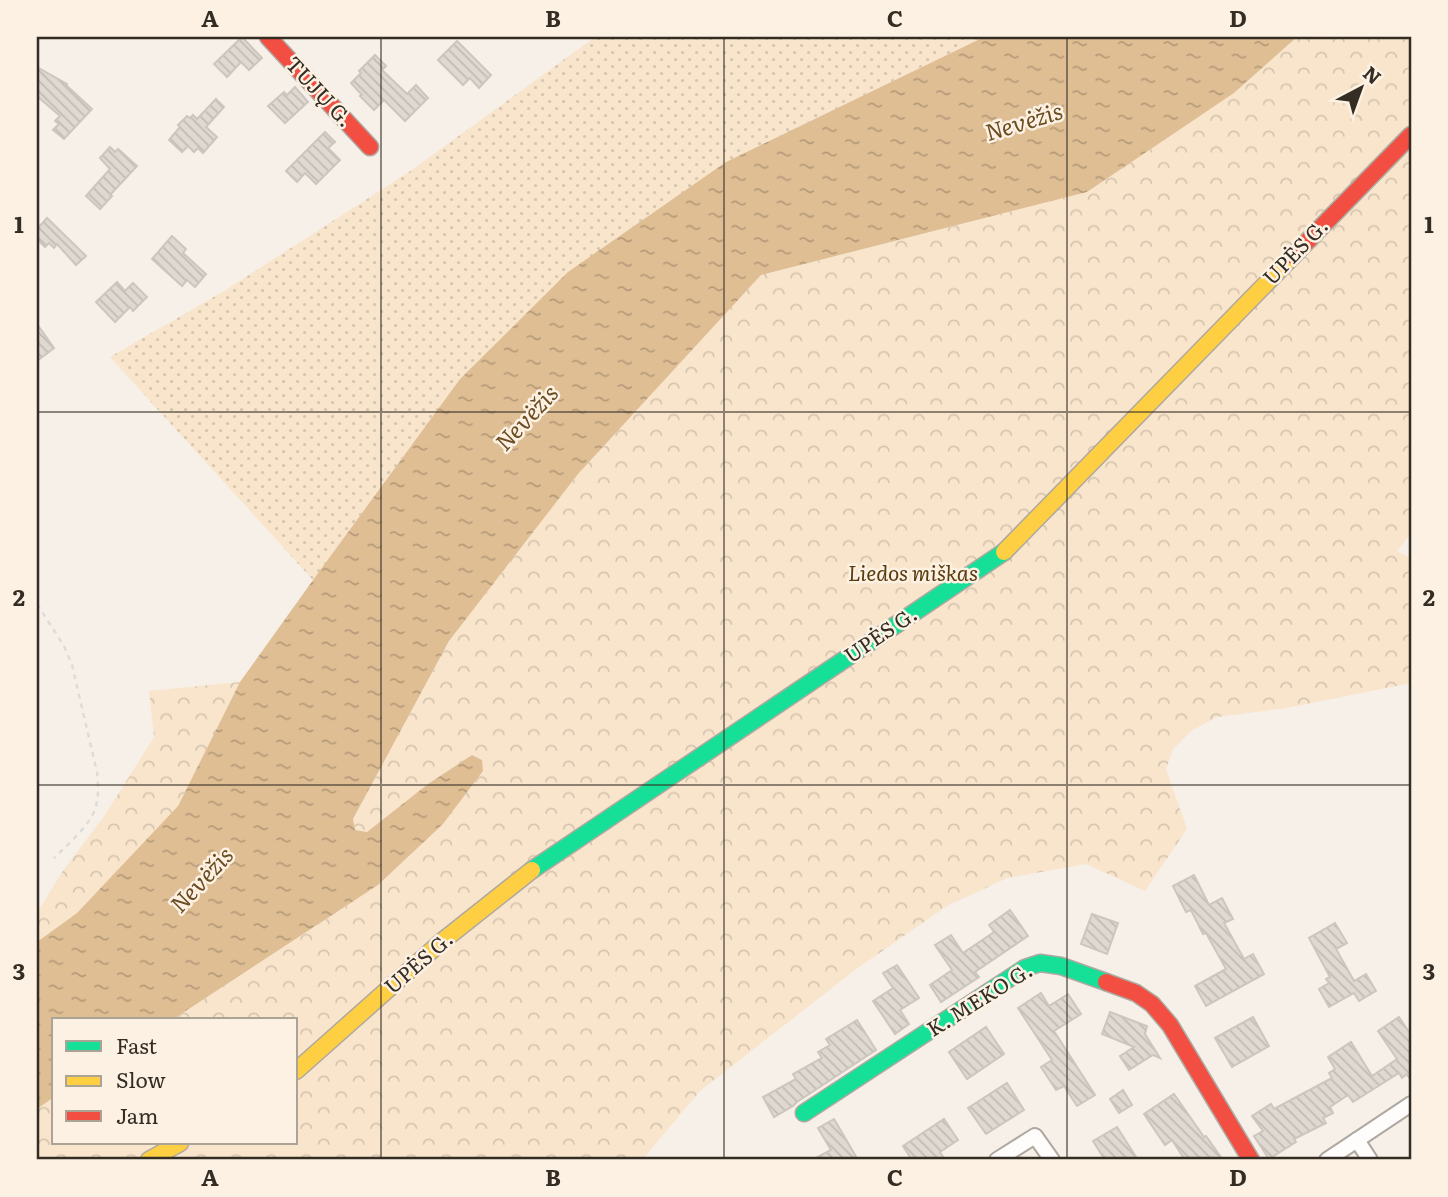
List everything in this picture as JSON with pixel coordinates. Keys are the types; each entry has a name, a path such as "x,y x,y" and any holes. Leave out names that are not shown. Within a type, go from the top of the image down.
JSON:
{"main road":[{"name":"TUJŲ G.","path":"268,37 370,147"},
{"name":"UPĖS G.","path":"298,1069 440,943 530,871 1007,550 1411,135"},
{"name":"K. MEKO G.","path":"804,1113 1025,968 1040,963 1061,967 1136,993 1152,1004 1170,1025 1251,1160"},
{"path":"149,1160 178,1144"}],"street":[{"path":"1327,1160 1411,1104"},
{"path":"997,1160 1035,1136 1052,1160"},
{"path":"1357,1140 1370,1160"}],"path":[{"path":"37,604 64,646 72,665 97,772 96,807 91,818 54,858"}],"green space":[{"path":"595,37 669,37 673,40 676,37 984,37 726,162 460,379 313,580 110,357 224,291 409,172"},
{"name":"Liedos miškas","path":"1297,37 1411,37 1411,533 1397,551 1411,558 1411,683 1287,708 1217,717 1191,731 1173,749 1166,769 1187,829 1145,891 1086,864 1007,878 947,906 855,970 700,1091 642,1160 37,1160 37,1109 52,1098 52,1144 298,1144 298,1018 175,1018 378,885 443,823 483,771 481,760 472,755 428,784 367,832 355,830 353,819 449,641 578,474 761,275 1087,192 1234,93"},
{"path":"240,682 178,806 77,913 37,942 37,913 62,872 105,815 154,737 149,691"}],"water":[{"name":"Nevėžis","path":"984,37 1297,37 1234,93 1087,192 761,275 578,474 449,641 353,819 355,830 367,832 428,784 472,755 482,760 483,771 443,824 378,885 175,1018 52,1018 52,1098 37,1109 37,942 77,913 178,806 240,682 460,379 568,272 726,162"}],"building":[{"path":"242,37 262,58 249,70 241,62 227,77 214,64"},
{"path":"457,41 491,75 479,88 470,78 463,85 438,60"},
{"path":"375,55 386,66 382,70 407,94 416,85 428,98 405,121 384,100 374,110 351,83"},
{"path":"37,67 67,84 92,109 64,139 53,130 59,124 55,121 60,116 37,96"},
{"path":"295,87 308,102 285,123 268,106 284,92 287,95"},
{"path":"216,99 224,107 206,127 217,137 203,153 198,148 194,152 188,146 182,152 169,140 180,127 178,125 187,116 190,118 193,115 197,119"},
{"path":"325,132 335,142 328,148 340,160 316,184 305,173 297,182 286,171"},
{"path":"110,147 115,152 118,149 137,166 100,209 86,196 110,169 100,158"},
{"path":"47,218 86,256 76,265 57,244 54,248 49,243 45,247 37,239 37,229"},
{"path":"172,236 186,249 183,253 206,274 195,287 187,280 182,286 152,259"},
{"path":"117,282 125,291 133,283 147,297 133,311 130,307 115,322 96,302"},
{"path":"37,324 54,348 37,361"},
{"path":"1194,875 1209,905 1222,898 1233,919 1224,923 1244,959 1253,954 1264,974 1206,1006 1195,986 1226,969 1191,910 1186,912 1173,886"},
{"path":"1010,910 1028,936 975,972 979,977 941,1002 930,985 952,970 935,945 951,935 963,953 994,932 989,925"},
{"path":"1092,914 1118,923 1107,954 1081,944"},
{"path":"1335,923 1347,943 1336,949 1354,981 1366,974 1376,991 1359,1001 1354,993 1329,1007 1319,989 1329,983 1326,979 1330,977 1309,938"},
{"path":"897,965 919,998 900,1010 909,1024 895,1034 873,1001 893,988 883,973"},
{"path":"1041,993 1049,1006 1068,994 1081,1014 1054,1031 1095,1095 1077,1106 1064,1086 1056,1090 1041,1067 1052,1060 1018,1008"},
{"path":"1110,1012 1147,1026 1145,1034 1160,1058 1153,1055 1129,1070 1120,1056 1134,1047 1102,1034"},
{"path":"1253,1017 1269,1046 1232,1067 1215,1038"},
{"path":"1399,1017 1411,1035 1411,1081 1407,1074 1402,1078 1399,1073 1353,1102 1348,1095 1330,1107 1333,1113 1323,1118 1326,1123 1294,1139 1296,1142 1269,1159 1254,1136 1263,1131 1252,1116 1271,1104 1274,1109 1332,1078 1329,1073 1335,1069 1328,1057 1351,1042 1372,1076 1397,1059 1378,1031"},
{"path":"857,1020 876,1050 774,1117 763,1097 796,1079 793,1074 822,1058 818,1052 830,1045 826,1039"},
{"path":"986,1027 1004,1054 967,1079 949,1052"},
{"path":"1007,1083 1024,1110 986,1134 968,1108"},
{"path":"1123,1090 1132,1105 1119,1113 1110,1099"},
{"path":"1174,1094 1223,1160 1185,1160 1172,1140 1165,1145 1144,1114"},
{"path":"834,1119 858,1160 812,1160 831,1150 818,1128"},
{"path":"944,1119 958,1140 940,1152 945,1160 912,1160 903,1146"},
{"path":"1117,1127 1138,1160 1105,1160 1093,1141"}],"traffic: fast":[{"path":"532,870 1004,552"},
{"path":"804,1113 1025,968 1040,963 1061,966 1106,982"}],"traffic: slow":[{"path":"1004,552 1293,256"},
{"path":"298,1069 440,943 532,870"},
{"path":"149,1160 178,1144"}],"traffic: jam":[{"path":"268,37 370,147"},
{"path":"1293,256 1411,135"},
{"path":"1106,982 1136,993 1152,1004 1170,1025 1251,1160"}]}
